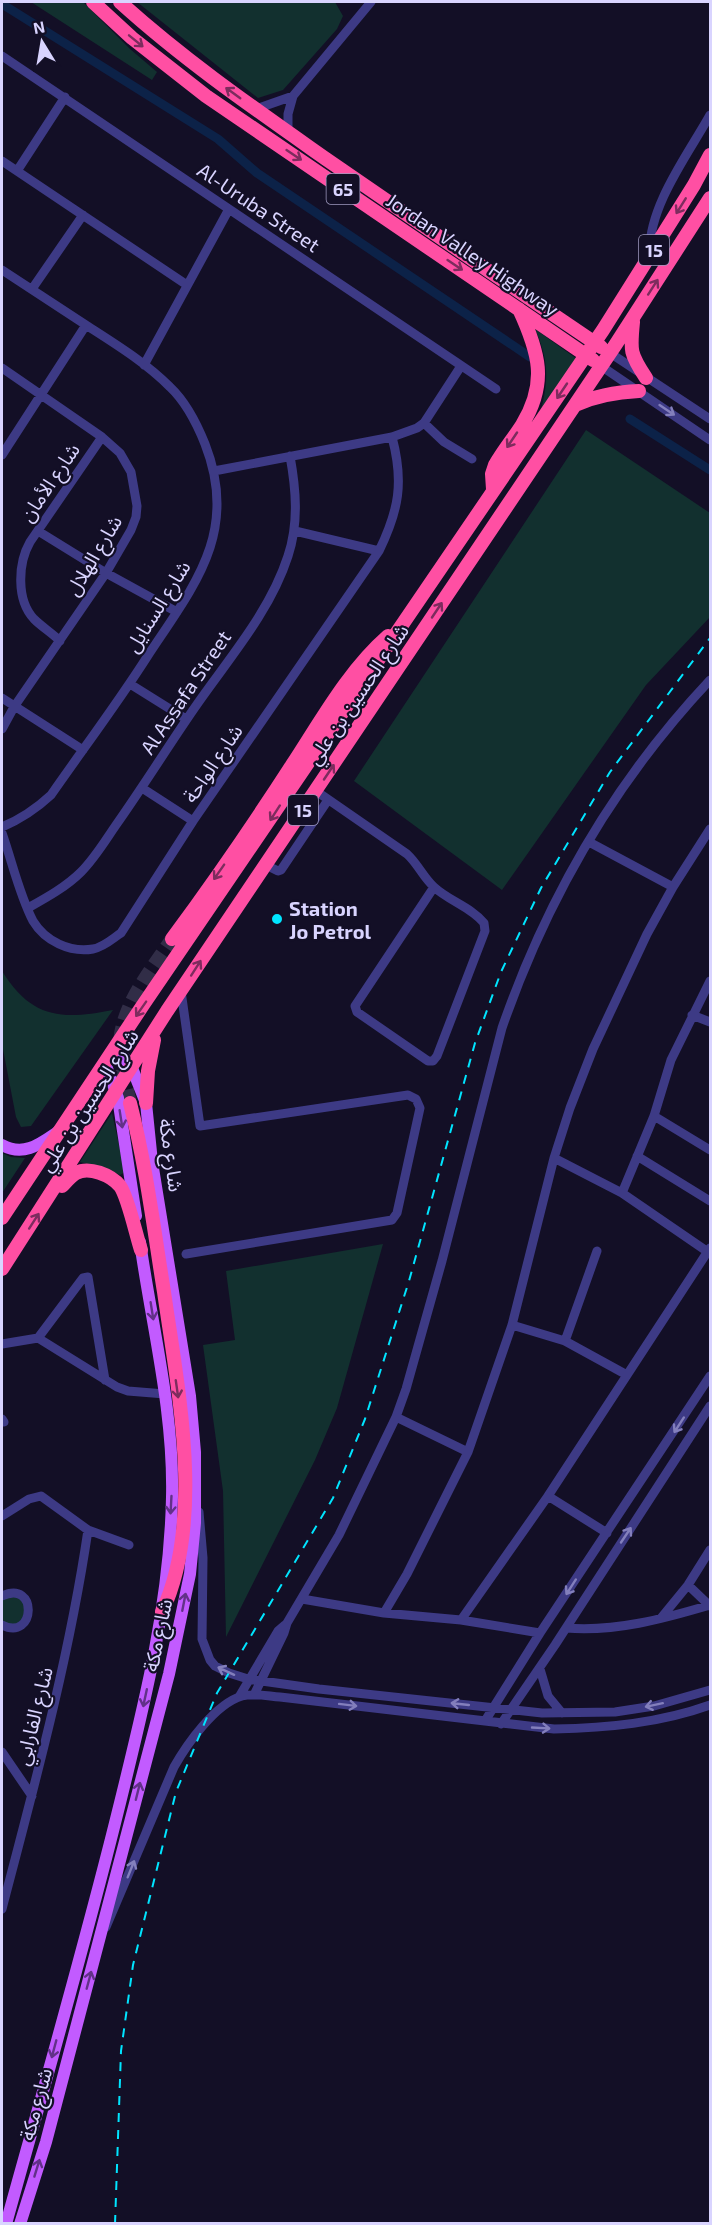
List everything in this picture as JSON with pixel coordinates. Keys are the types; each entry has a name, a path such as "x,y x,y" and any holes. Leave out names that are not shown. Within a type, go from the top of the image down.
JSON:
{"highway":[{"name":"Jordan Valley Highway","path":"93,2 132,38 206,96 601,366"},
{"name":"Jordan Valley Highway","path":"120,2 172,46 256,109 610,353"},
{"name":"15","path":"594,343 711,155"},
{"name":"15","path":"610,353 711,198"},
{"path":"493,489 492,474 495,465 528,414 537,393 539,379 539,366 533,343 518,308"},
{"path":"633,317 630,342 632,357 646,378"},
{"path":"568,325 589,329 608,322"},
{"name":"شارع الحسين بن علي","path":"2,1218 493,489 594,343"},
{"name":"شارع الحسين بن علي","path":"2,1269 181,991 610,353"},
{"path":"574,405 615,393 639,392"},
{"path":"172,939 366,657 404,624"},
{"path":"146,1103 151,1055 160,1024"},
{"path":"130,1104 160,1267 184,1449 185,1488 181,1547 171,1593 162,1612"},
{"path":"48,1200 76,1173 89,1170 107,1176 120,1186 141,1250"}],"main road":[{"name":"شارع مكة","path":"20,2223 45,2142 99,1942 171,1664 190,1574 196,1498 195,1452 188,1377 152,1162 146,1103 132,1068 116,1047"},
{"name":"شارع مكة","path":"6,2223 100,1886 133,1754 165,1589 172,1498 165,1394 116,1092 105,1063"},
{"path":"2,1145 10,1149 33,1148 62,1128"}],"street":[{"path":"288,131 288,114 293,96 368,5 356,2"},
{"name":"Al-Uruba Street","path":"2,56 496,389"},
{"path":"256,109 293,96"},
{"path":"17,171 65,98"},
{"path":"650,256 649,243 660,206 711,115"},
{"path":"2,161 187,285"},
{"path":"144,365 229,209"},
{"path":"32,289 83,215"},
{"name":"شارع السنايل","path":"2,270 144,365 171,388 184,405 201,435 214,471 218,505 206,562 194,586 130,684 51,795 36,809 2,827"},
{"path":"2,455 86,325"},
{"path":"610,353 711,419"},
{"path":"214,471 392,437 417,428 424,423 461,366"},
{"path":"601,366 711,440"},
{"name":"شارع الهلال","path":"2,368 102,437 120,453 134,481 137,506 131,530 106,573 14,707 2,729"},
{"path":"424,423 444,442 472,459"},
{"name":"شارع الأمان","path":"60,640 33,618 24,599 21,577 23,555 102,437"},
{"name":"شارع الواحة","path":"2,833 28,908 41,931 66,947 79,950 94,949 108,943 121,933 193,821 379,551 397,509 398,465 392,437"},
{"name":"Al Assafa Street","path":"28,908 81,873 94,857 186,719 262,611 278,582 295,531 295,494 290,456"},
{"path":"38,531 106,573 177,612"},
{"path":"295,531 379,551"},
{"path":"239,1697 278,1631 287,1623 302,1599 339,1535 396,1417 442,1261 502,1028 544,923 589,842 626,782 657,740 711,680"},
{"path":"130,684 186,719"},
{"path":"2,698 82,750"},
{"path":"142,788 193,821"},
{"path":"316,791 407,854 434,887 482,920 485,931 437,1056 433,1061 428,1061 357,1012 354,1006 434,887"},
{"path":"266,865 280,871 328,800"},
{"path":"384,1613 407,1574 468,1452 512,1325 554,1158 593,1049 621,986 673,887 711,829"},
{"path":"285,837 297,845"},
{"path":"589,842 673,887"},
{"path":"622,1193 654,1116 670,1060 711,981"},
{"path":"181,991 200,1126 408,1095 416,1099 420,1108 397,1213 392,1220 186,1254"},
{"path":"693,1015 711,1022"},
{"path":"654,1116 711,1150"},
{"path":"637,1156 711,1201"},
{"path":"460,1620 548,1496 709,1250 622,1193 554,1158"},
{"path":"565,1341 597,1251"},
{"path":"38,1338 84,1278 88,1277 105,1380"},
{"path":"512,1325 565,1341 627,1375"},
{"path":"2,1344 38,1338 105,1380 128,1390 165,1394"},
{"path":"485,1721 540,1633 711,1376"},
{"path":"501,1724 540,1669 711,1406"},
{"path":"396,1417 468,1452"},
{"path":"701,1420 711,1426"},
{"path":"2,1516 36,1496 41,1496 88,1530 129,1545"},
{"path":"548,1496 607,1533"},
{"path":"196,1498 202,1532 204,1647 215,1666 229,1673 248,1679 340,1691 492,1708 562,1713 615,1712 654,1706 711,1690"},
{"name":"شارع الفارابي","path":"2,1909 64,1669 88,1530"},
{"path":"661,1618 688,1585 711,1550"},
{"path":"688,1585 710,1606"},
{"path":"2,1596 7,1593 19,1594 29,1608 29,1614 23,1624 12,1628 2,1625"},
{"path":"302,1599 384,1613 460,1620 540,1633"},
{"path":"566,1629 592,1630 661,1618 710,1606"},
{"path":"254,1695 284,1634 287,1623"},
{"path":"540,1669 548,1695 562,1713"},
{"path":"99,1942 182,1752 211,1718 229,1702 239,1697 254,1695 539,1728 595,1728 669,1717 711,1705"},
{"path":"2,1752 32,1796"}],"green space":[{"path":"31,2 83,2 130,49 157,72 152,80"},
{"path":"137,2 335,2 343,16 337,29 283,90 258,98"},
{"path":"535,329 577,359 540,414 546,370 543,351"},
{"path":"586,430 710,513 710,617 646,685 502,890 354,781"},
{"path":"2,971 25,999 50,1012 78,1015 113,1010 31,1126 21,1127 16,1117 2,1044"},
{"path":"112,1113 125,1172 120,1175 105,1168 80,1162"},
{"path":"2,1153 11,1157 25,1158 2,1193"},
{"path":"383,1244 337,1408 315,1460 226,1637 223,1491 203,1345 235,1340 226,1271"},
{"path":"8,1595 23,1600 26,1615 16,1625 2,1622 2,1599"}],"waterway":[{"path":"2,4 218,139 257,173 530,357"},
{"path":"630,419 710,470"}],"tunnel":[{"path":"130,1103 120,1051 124,1021 142,984 172,939"}],"railway":[{"path":"115,2224 121,2051 133,1965 176,1792 217,1693 333,1498 365,1419 409,1281 475,1043 501,972 541,888 610,772 710,638"}],"place":[{"name":"Station Jo Petrol","path":"277,919"}]}
